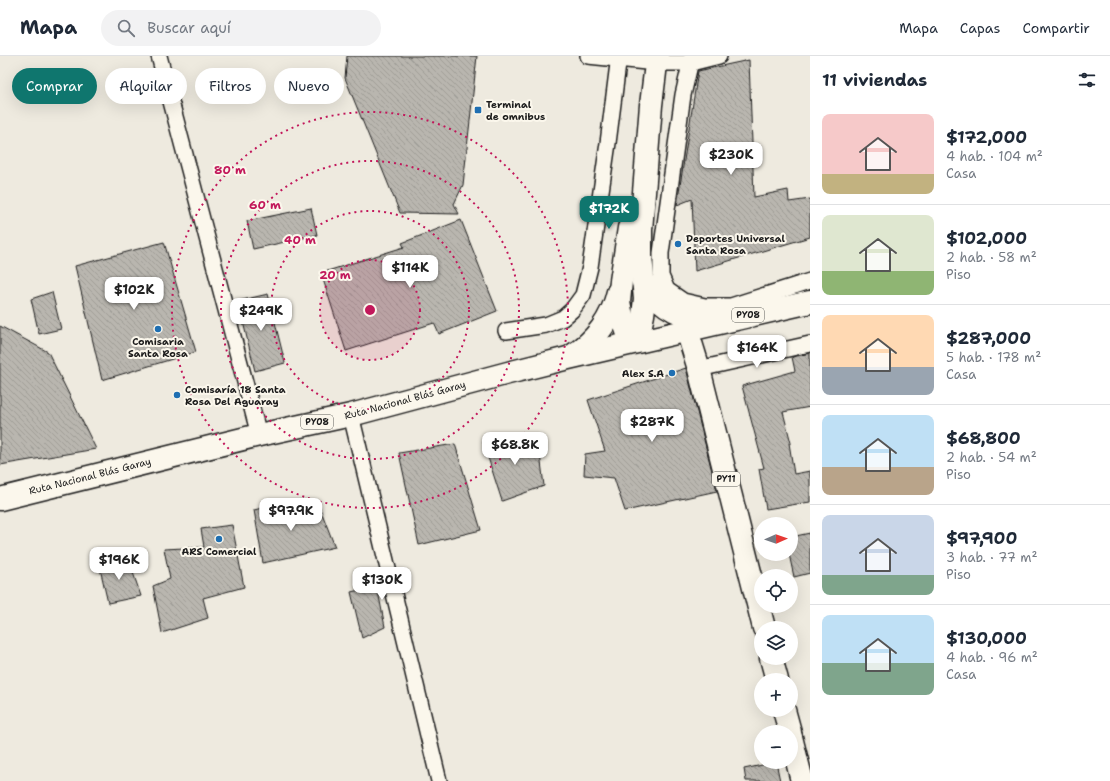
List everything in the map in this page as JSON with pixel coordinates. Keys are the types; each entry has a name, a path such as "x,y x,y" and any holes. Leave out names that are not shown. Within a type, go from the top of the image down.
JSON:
{"highway":[{"path":"634,342 627,331 619,302 657,60"},
{"path":"634,342 640,329 645,299 641,257 641,230 651,104"},
{"path":"568,358 581,350 593,339 603,326 611,312 621,282"},
{"path":"643,282 660,302 672,310 686,315 730,320"},
{"name":"Ruta Nacional Blás Garay","path":"0,498 259,435 351,415 508,373 634,342 810,302"},
{"name":"PY11","path":"687,330 699,369 762,621"},
{"path":"798,765 802,781"}],"street":[{"path":"159,56 259,435"},
{"path":"588,56 657,60 692,60 719,56"},
{"path":"506,331 546,324 563,318 572,310 583,295 590,267 619,58"},
{"path":"692,60 683,95 661,253 661,276 667,290 683,300 705,306 730,306 810,281"},
{"path":"699,369 810,344"},
{"path":"351,415 438,781"}],"building":[{"path":"347,56 477,56 463,185 454,204 459,214 400,213 345,78"},
{"path":"749,60 754,197 788,190 789,202 810,199 810,237 695,271 692,199 677,205 698,71"},
{"path":"311,208 317,235 253,249 247,221"},
{"path":"461,220 497,311 439,334 434,323 346,351 321,273 404,247 402,243"},
{"path":"164,242 196,352 102,380 75,266"},
{"path":"52,292 61,329 39,334 31,299"},
{"path":"268,294 285,363 255,371 238,301"},
{"path":"0,326 48,352 96,449 0,465"},
{"path":"810,353 810,407 783,412 791,443 789,443 794,474 810,471 810,502 766,509 759,469 764,468 742,386 795,371 792,357"},
{"path":"686,368 717,491 625,511 614,478 584,475 585,454 605,451 588,400"},
{"path":"514,437 517,443 538,438 544,486 502,501 483,442"},
{"path":"455,444 481,530 419,545 399,453"},
{"path":"291,501 299,516 318,503 335,547 263,563 254,510"},
{"path":"232,525 244,587 203,598 208,618 162,633 153,586 170,579 164,549 204,547 201,529"},
{"path":"810,533 810,573 798,576 798,569 792,569 791,561 798,561 798,536"},
{"path":"128,558 141,596 108,603 99,564"},
{"path":"377,586 385,627 362,638 351,592"},
{"path":"754,767 754,769 777,769 780,781 746,781 744,769"}],"place":[{"name":"Terminal de omnibus","path":"478,110"},
{"name":"Deportes Universal Santa Rosa","path":"678,244"},
{"name":"Comisaria Santa Rosa","path":"158,329"},
{"name":"Alex S.A","path":"672,373"},
{"name":"Comisaría 18 Santa Rosa Del Aguaray","path":"177,395"},
{"name":"ARS Comercial","path":"219,539"}]}
